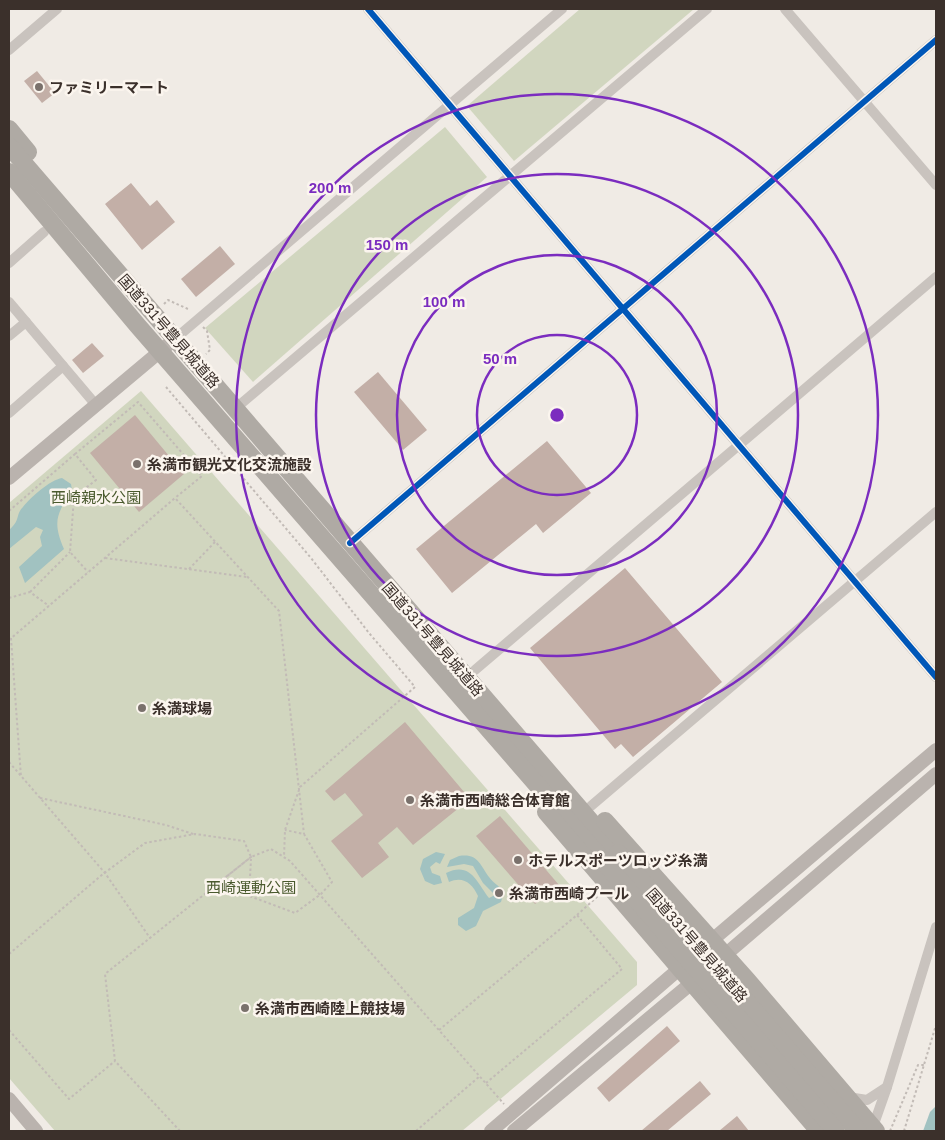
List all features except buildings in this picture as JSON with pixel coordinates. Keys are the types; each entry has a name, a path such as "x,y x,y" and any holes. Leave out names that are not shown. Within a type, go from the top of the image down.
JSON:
{"highway":[{"path":"9,129 73,214 64,228 9,190"},
{"name":"国道331号豊見城道路","path":"9,146 64,228 69,257 98,280 383,607 612,858 868,1130"},
{"name":"国道331号豊見城道路","path":"9,172 176,338 404,606 836,1131"},
{"path":"404,606 440,630 847,1097 868,1130"},
{"path":"383,607 395,635 819,1131"}],"street":[{"path":"9,50 57,9"},
{"path":"368,9 936,677"},
{"path":"9,478 161,352 562,9"},
{"path":"236,408 707,9"},
{"path":"785,9 936,185"},
{"path":"350,543 624,310 936,40"},
{"path":"9,262 64,228"},
{"path":"475,670 936,277"},
{"path":"9,302 96,405"},
{"path":"9,336 26,322"},
{"path":"9,413 63,366"},
{"path":"592,806 936,512"},
{"path":"491,1131 711,940 936,750"},
{"path":"514,1131 692,983 936,774"},
{"path":"868,1130 887,1087 936,927"},
{"path":"847,1097 867,1100 887,1087"},
{"path":"9,1099 34,1130"}],"path":[{"path":"160,307 168,300 188,309"},
{"path":"201,358 210,350 207,331 202,325"},
{"path":"166,387 311,558 368,633 415,687 300,787 285,830 284,857"},
{"path":"9,511 74,454 138,402 202,476 10,639 21,777"},
{"path":"9,598 30,592 70,552 74,497 96,480 74,454"},
{"path":"175,498 279,611 304,834 332,882 321,894 295,913 217,884 251,857 271,849 290,861 321,894 512,1114"},
{"path":"189,569 215,542"},
{"path":"70,552 88,572"},
{"path":"105,558 246,576"},
{"path":"30,592 48,606"},
{"path":"9,762 105,873 150,938"},
{"path":"40,798 166,825 195,834 244,841 251,857 249,896"},
{"path":"285,830 304,834"},
{"path":"9,954 105,873 145,843 195,834"},
{"path":"180,1131 116,1061 105,974 251,857"},
{"path":"440,1030 598,896"},
{"path":"486,1083 622,969 577,915"},
{"path":"904,1131 936,1025"},
{"path":"9,1030 69,1100 116,1061"},
{"path":"890,1131 918,1065 924,1065"},
{"path":"416,1131 480,1076"}],"green space":[{"path":"580,9 694,9 514,161 467,106"},
{"path":"445,127 487,177 253,382 205,328"},
{"name":"西崎運動公園","path":"141,391 637,962 637,985 462,1131 55,1131 9,1078 9,503"}],"water":[{"path":"62,478 71,484 72,490 63,505 57,524 64,549 25,583 19,567 42,546 40,537 43,530 36,527 9,549 9,530 15,523 21,510 31,499 46,485"},
{"path":"436,852 445,854 440,864 436,862 430,867 432,873 440,876 442,883 434,885 425,881 420,869 423,859"},
{"name":"糸満市西崎プール","path":"459,856 470,856 478,861 503,893 501,902 483,911 476,926 466,931 458,925 458,918 474,908 478,896 473,887 463,880 449,882 446,873 455,870 467,872 477,880 489,898 495,895 483,883 473,866 464,864 447,867 450,860"},
{"path":"936,1106 936,1131 923,1131 930,1112"}],"cycle path":[{"path":"368,9 936,677"},
{"path":"350,543 936,40"}],"place":[{"name":"ファミリーマート","path":"39,87"},
{"name":"糸満市観光文化交流施設","path":"137,464"},
{"name":"糸満球場","path":"142,708"},
{"name":"糸満市西崎総合体育館","path":"410,800"},
{"name":"ホテルスポーツロッジ糸満","path":"518,860"},
{"name":"糸満市西崎プール","path":"499,893"},
{"name":"糸満市西崎陸上競技場","path":"245,1008"}],"park label":[{"name":"西崎親水公園","path":"96,497"}]}
